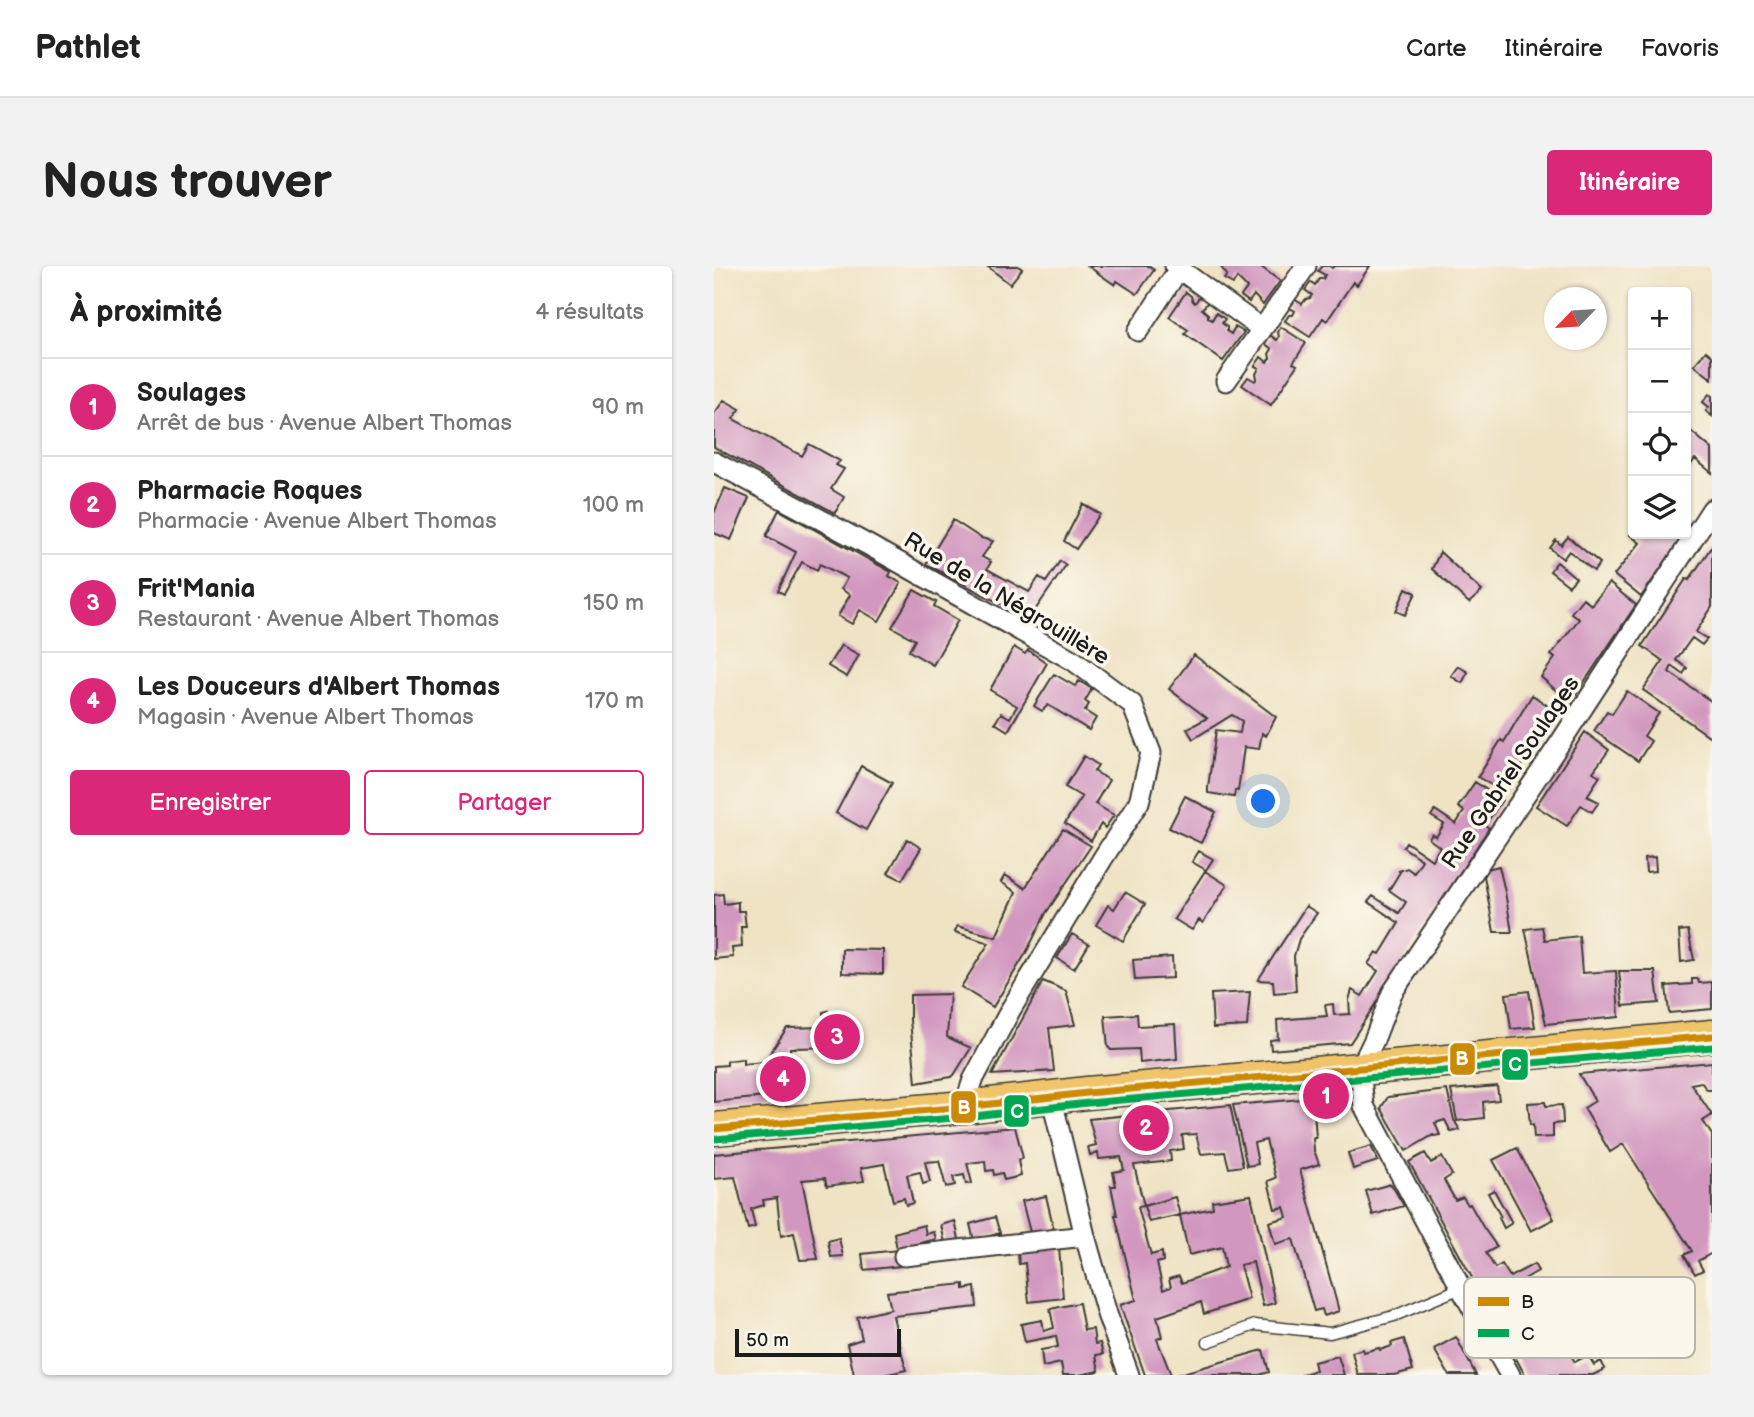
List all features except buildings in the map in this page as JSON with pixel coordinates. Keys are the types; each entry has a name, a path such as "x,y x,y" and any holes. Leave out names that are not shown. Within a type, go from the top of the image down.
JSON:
{"main road":[{"path":"714,1129 1712,1036"}],"street":[{"path":"1226,381 1306,266"},
{"path":"1138,331 1177,268 1262,329"},
{"name":"Rue de la Négrouillère","path":"714,462 1074,661 1132,704 1146,740 1151,753 1139,802 1011,1009 973,1080 964,1107"},
{"name":"Rue Gabriel Soulages","path":"1360,1069 1392,993 1560,743 1712,509"},
{"path":"1360,1069 1364,1106 1464,1293"},
{"path":"1051,1096 1085,1236 1107,1314 1129,1375"},
{"path":"904,1256 1085,1236"},
{"path":"1500,1358 1510,1375"}],"lane":[{"path":"1208,1342 1255,1325 1329,1333 1394,1316 1461,1288"}],"transit line":[{"name":"B","path":"714,1129 1712,1036"},
{"name":"C","path":"715,1139 1712,1047"}],"place":[{"name":"Frit'Mania","path":"837,1037"},
{"name":"Les Douceurs d'Albert Thomas","path":"783,1079"},
{"name":"Soulages","path":"1326,1096"},
{"name":"Pharmacie Roques","path":"1146,1128"}]}
